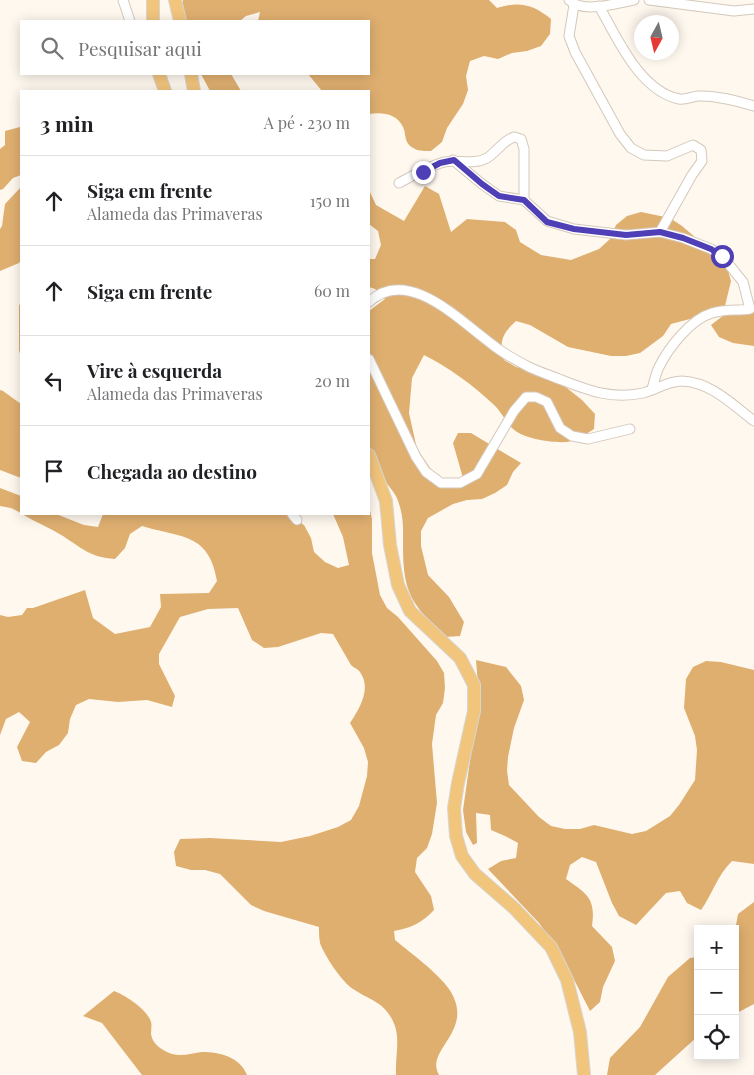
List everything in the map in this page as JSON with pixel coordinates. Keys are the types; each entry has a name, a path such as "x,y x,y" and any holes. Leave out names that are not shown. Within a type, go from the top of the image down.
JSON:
{"main road":[{"path":"153,0 153,20"},
{"path":"175,0 180,20"},
{"path":"159,75 165,90"},
{"path":"190,75 194,90"},
{"path":"370,458 386,501 390,545 398,585 410,611 460,658 474,685 474,712 454,808 456,836 462,856 475,874 514,908 551,948 567,980 580,1032 584,1075"}],"street":[{"path":"123,0 130,20"},
{"path":"634,0 598,6 572,2 569,36 575,52 620,134 631,148 644,155 667,156 693,145 701,150 702,161 660,232"},
{"path":"649,0 734,11 754,9"},
{"path":"598,6 628,57 647,81 664,94 681,100 698,96 732,100 754,106"},
{"path":"399,183 440,163 454,160 474,162 486,158 506,140 514,137 521,139 524,149 524,200"},
{"path":"454,160 499,196 524,200 547,222 574,229 626,235 660,232 683,238 711,249 722,256 743,282 750,310 726,310 709,314 686,329 671,347 659,367 652,389"},
{"path":"370,301 376,294 394,288 417,293 445,307 490,344 531,368 592,392 623,396 645,393 652,389 683,381 716,391 754,421"},
{"path":"370,361 416,456 426,472 441,483 460,483 477,474 514,411 526,398 536,397 547,402 560,428 572,436 588,439 630,429"}],"shaded area":[{"path":"183,0 489,0 497,8 519,4 526,5 538,10 551,19 550,34 541,46 527,51 512,53 498,59 484,56 470,61 466,76 468,90 463,104 447,128 442,142 431,151 423,151 411,147 406,139 403,127 393,116 379,113 370,114 370,90 321,90 309,75 370,75 370,20 258,20 260,12 246,16 241,20 178,20"},
{"path":"202,75 232,75 240,90 209,90"},
{"path":"20,127 20,175 13,178 0,190 0,149 5,145 5,131"},
{"path":"425,186 439,194 451,232 467,219 505,222 516,230 520,242 541,255 571,260 599,249 610,239 616,225 627,216 641,212 670,218 682,226 727,267 731,281 724,310 671,324 663,336 640,353 626,356 611,356 568,347 530,325 516,321 503,338 504,360 516,367 531,370 558,381 582,400 595,414 594,429 570,441 545,441 530,438 517,432 496,407 477,390 451,371 424,355 412,378 409,413 417,449 435,475 456,485 463,478 453,443 458,433 471,433 521,463 513,472 507,485 482,499 467,500 453,504 428,518 421,531 421,546 428,575 449,597 464,622 460,636 445,637 425,616 412,597 405,576 403,562 401,509 395,495 378,468 370,449 370,310 385,299 375,289 370,287 370,259 375,259 381,245 378,231 370,225 370,192 376,205 404,221"},
{"path":"20,188 20,262 0,271 0,229 5,204"},
{"path":"20,304 20,354 19,350"},
{"path":"754,309 754,346 733,343 719,337 711,325 724,315"},
{"path":"0,390 20,403 20,478 0,470"},
{"path":"0,488 20,496 20,512 0,506"},
{"path":"370,510 372,519 372,553 380,595 387,608 398,617 437,661 444,673 443,703 436,715 432,744 437,803 432,834 427,848 417,858 415,872 431,896 434,910 416,924 394,931 395,940 438,976 449,989 456,1004 457,1016 454,1028 438,1056 436,1066 439,1075 396,1075 397,1038 395,1026 391,1018 383,1007 353,989 339,975 322,948 319,927 264,911 251,905 220,874 176,866 174,852 180,839 210,838 281,842 310,836 338,827 351,820 359,806 367,776 368,762 364,748 350,723 363,699 365,685 360,672 351,665 333,634 321,633 278,647 264,648 252,640 238,608 208,609 180,617 159,654 159,664 175,696 172,707 147,700 118,702 89,699 76,705 70,719 68,733 59,745 46,752 36,763 22,761 17,747 30,722 19,712 6,719 0,735 0,615 8,617 22,615 27,608 33,608 85,590 93,618 115,634 150,627 161,607 160,594 209,593 217,581 213,565 207,553 200,545 180,536 142,526 130,534 125,548 115,559 106,558 87,552 58,533 24,515 59,515 84,525 98,527 103,515 289,515 304,525 311,538 314,552 325,562 338,568 349,565 343,537 333,515 370,515"},
{"path":"476,660 506,667 521,686 524,700 514,728 508,757 509,785 539,817 551,826 565,829 580,829 594,825 632,834 646,831 670,816 695,780 697,750 695,736 684,708 686,679 693,667 706,661 721,662 754,670 754,864 732,861 701,910 687,903 680,891 666,893 636,925 619,916 596,862 582,857 570,865 566,879 585,893 591,903 593,909 592,926 612,947 615,961 603,987 600,1002 590,1011 564,960 539,923 488,869 501,861 516,858 518,843 491,830 490,815 476,813 477,843 473,845 466,832 463,810 479,697"},
{"path":"754,902 754,1004 739,1012 739,925 736,925 738,914"},
{"path":"690,958 694,958 694,1040 655,1075 607,1075 610,1058 640,1027 668,977"},
{"path":"114,991 130,999 146,1013 151,1022 152,1038 162,1049 176,1055 202,1052 216,1053 229,1057 240,1064 247,1075 142,1075 102,1023 83,1016"}],"route":[{"path":"423,172 440,163 454,160 499,196 524,200 547,222 574,229 626,235 660,232 683,238 711,249 722,256"}]}
